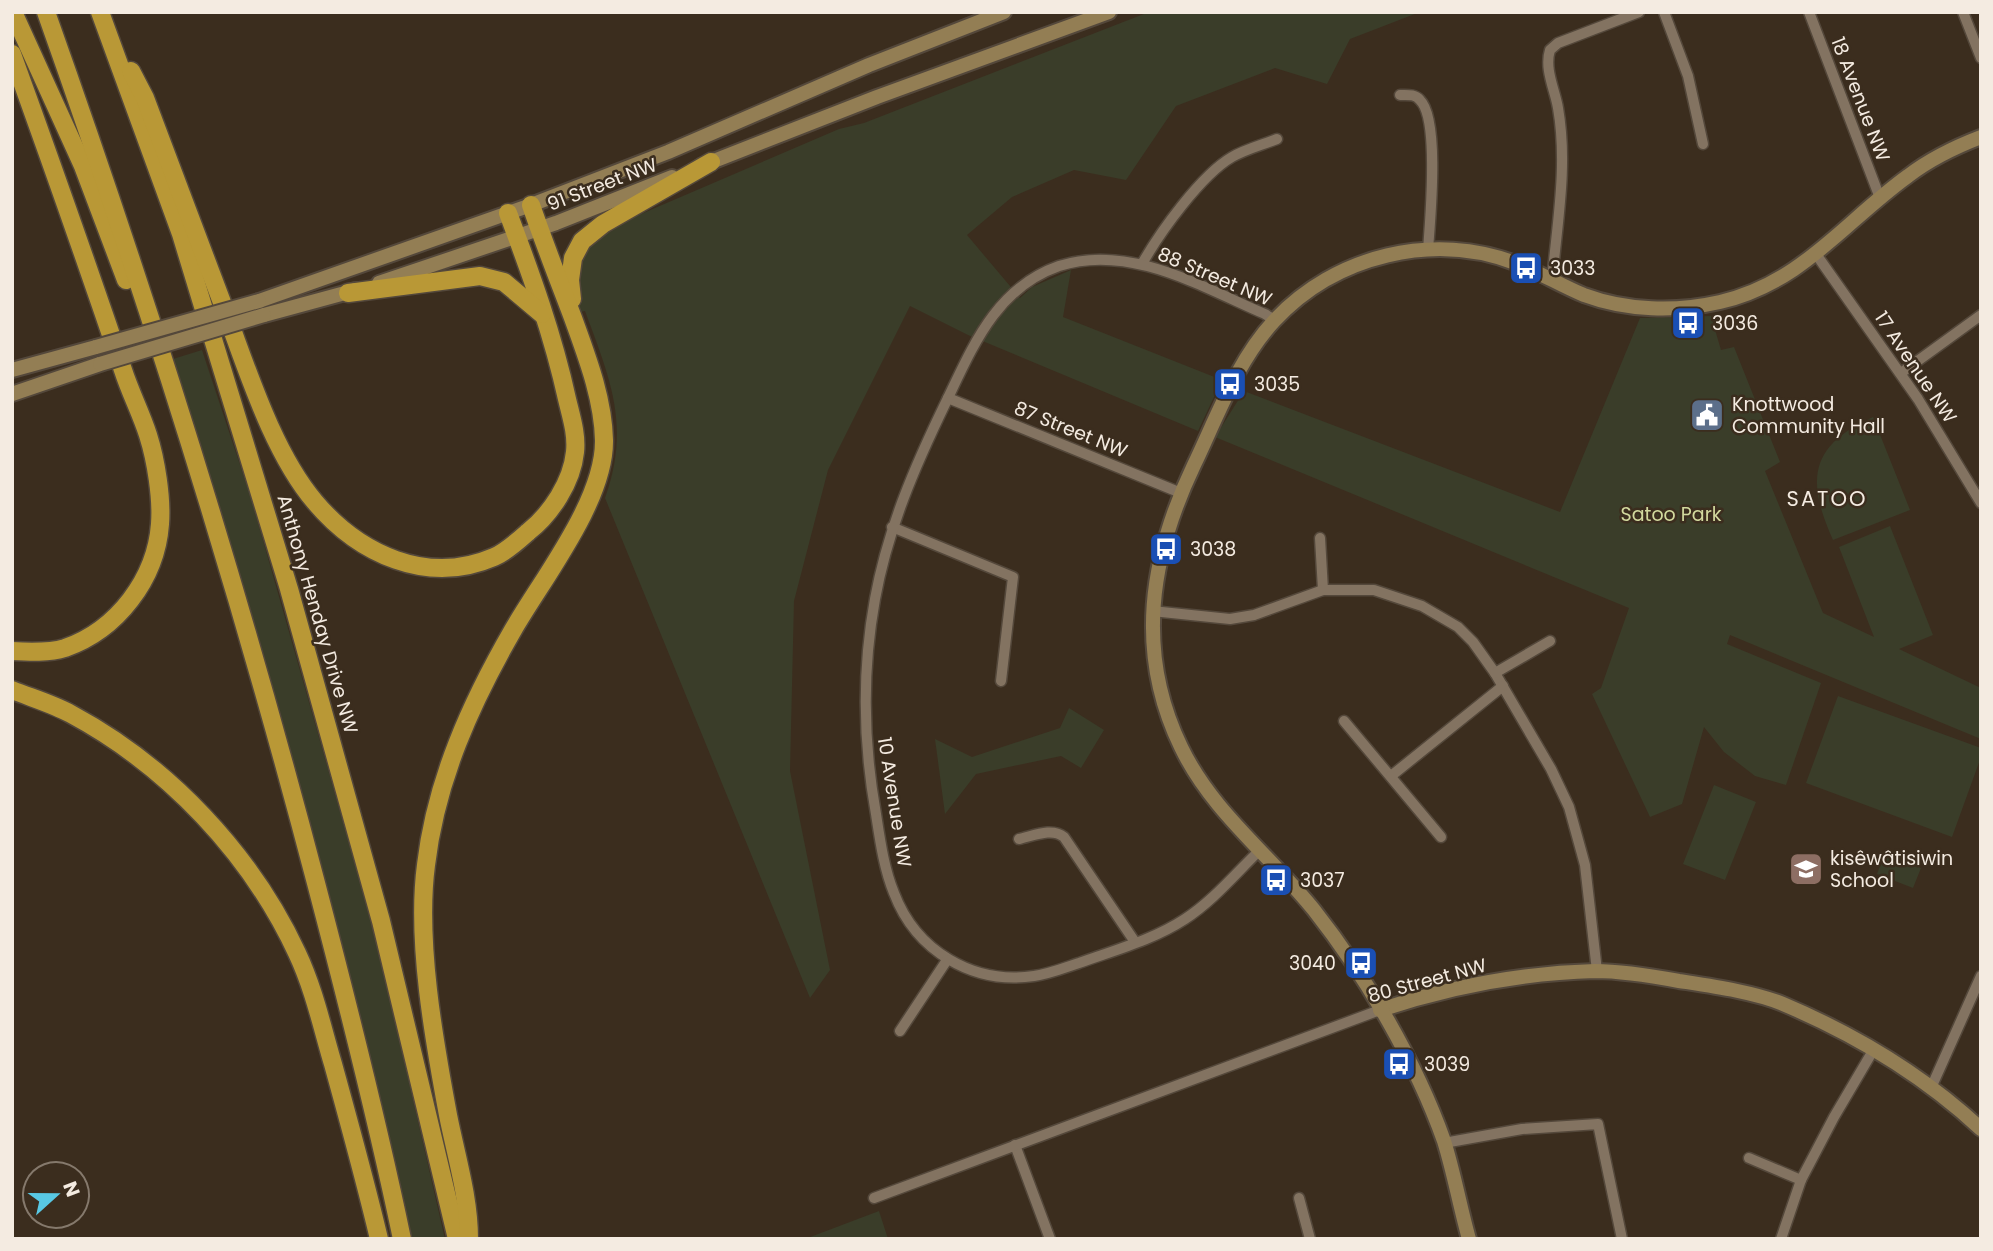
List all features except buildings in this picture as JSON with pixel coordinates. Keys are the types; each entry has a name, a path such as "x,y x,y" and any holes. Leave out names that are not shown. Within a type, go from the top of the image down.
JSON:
{"highway":[{"path":"13,12 83,166 132,298 171,381"},
{"path":"46,12 112,198 241,606 279,739 349,1009 402,1239"},
{"path":"100,12 145,98 272,430 288,460 314,501 345,532 367,547 396,561 421,567 450,567 495,557 542,521 555,504 570,472 575,452 574,432 556,350 508,213"},
{"name":"Anthony Henday Drive NW","path":"100,12 181,234 320,694 381,921 457,1239"},
{"path":"12,54 92,276 123,373 148,436 160,499 156,551 147,577 110,623 63,649 12,652"},
{"path":"581,340 570,280 573,258 582,241 603,223 711,162"},
{"path":"469,1239 469,1215 448,1113 427,973 425,866 444,777 468,716 512,632 587,508 598,477 604,442 601,406 581,340 531,205"},
{"path":"348,293 480,276 504,282 545,317"},
{"path":"12,690 69,713 103,733 159,774 209,823 260,888 297,953 313,993 379,1239"}],"street":[{"name":"91 Street NW","path":"12,394 261,308 531,205 668,152 869,65 1004,12"},
{"name":"91 Street NW","path":"12,370 261,308 348,293 539,229 877,97 1109,12"},
{"path":"1552,281 1563,152 1558,106 1548,66 1550,50 1558,43 1639,12"},
{"path":"1664,12 1688,76 1703,144"},
{"name":"18 Avenue NW","path":"1810,12 1880,198"},
{"path":"1963,12 1981,58"},
{"path":"1400,95 1414,95 1419,98 1427,116 1433,170 1428,250"},
{"path":"1469,1239 1444,1143 1419,1081 1380,1010 1338,941 1310,905 1206,790 1181,747 1159,681 1152,611 1158,565 1181,493 1246,359 1275,320 1304,294 1339,272 1380,257 1428,250 1470,251 1519,264 1552,281 1604,301 1640,307 1679,308 1716,303 1763,288 1791,273 1919,168 1981,137"},
{"name":"88 Street NW","path":"1142,264 1198,186 1215,168 1233,156 1277,139"},
{"name":"17 Avenue NW","path":"1816,254 1901,373 1981,503"},
{"name":"88 Street NW","path":"1026,283 1057,267 1110,259 1142,264 1265,313 1275,320"},
{"name":"10 Avenue NW","path":"947,960 918,934 904,915 891,885 869,770 865,721 869,641 879,577 892,527 917,462 989,318 1026,283"},
{"path":"1901,373 1981,315"},
{"name":"87 Street NW","path":"948,398 1181,493"},
{"path":"892,527 1013,577 1001,681"},
{"path":"1320,538 1323,590"},
{"path":"1152,611 1230,619 1254,615 1323,590 1374,590 1422,606 1458,627 1473,642 1503,686 1551,769 1574,822 1585,865 1597,971"},
{"path":"1495,673 1550,641"},
{"path":"1391,776 1503,686"},
{"path":"1344,720 1441,837"},
{"path":"1019,839 1049,832 1058,832 1064,837 1135,942"},
{"path":"900,1031 947,960 987,975 1004,977 1036,976 1066,968 1168,929 1191,915 1260,850"},
{"name":"80 Street NW","path":"874,1198 1412,999 1480,983 1597,971 1649,975 1701,984 1781,1003 1874,1049 1931,1088 1981,1129"},
{"path":"1931,1088 1951,1049 1981,976"},
{"path":"1781,1239 1801,1180 1833,1117 1874,1049"},
{"path":"1444,1143 1522,1129 1598,1124 1622,1239"},
{"path":"1015,1145 1050,1239"},
{"path":"1749,1158 1801,1180"},
{"path":"1298,1198 1310,1239"}],"green space":[{"path":"1149,12 1420,12 1350,39 1327,84 1275,68 1176,106 1126,180 1074,170 1012,197 967,235 1020,298 1032,287 1071,270 1063,317 1222,380 1198,431 968,335 910,306 828,470 794,601 790,771 830,970 810,998 605,498 613,472 617,425 602,359 585,311 580,312 576,282 578,267 589,245 613,226 839,129 864,123"},
{"name":"Satoo Park","path":"1711,316 1721,350 1734,347 1780,462 1765,471 1823,613 1874,637 1839,547 1890,526 1933,635 1899,649 1981,688 1981,739 1730,635 1727,644 1821,683 1786,785 1755,776 1724,752 1704,727 1682,804 1650,817 1592,694 1601,688 1629,608 1215,437 1244,391 1560,512 1640,318"},
{"path":"202,350 251,498 376,938 445,1239 408,1239 173,359"},
{"path":"1873,417 1910,510 1833,540 1819,500 1819,467 1825,453 1836,440"},
{"path":"1838,696 1981,748 1981,757 1952,837 1806,783"},
{"path":"1069,708 1104,730 1081,768 1061,756 976,774 945,814 935,739 972,757 1060,728"},
{"path":"1714,785 1756,802 1725,880 1683,864"},
{"path":"1885,853 1921,868 1913,888 1877,874"},
{"path":"879,1211 888,1239 805,1239"}],"place":[{"name":"3033","path":"1526,268"},
{"name":"3036","path":"1688,323"},
{"name":"3035","path":"1230,384"},
{"name":"Knottwood Community Hall","path":"1707,415"},
{"name":"3038","path":"1166,549"},
{"name":"kisêwâtisiwin School","path":"1806,869"},
{"name":"3037","path":"1276,880"},
{"name":"3040","path":"1361,963"},
{"name":"3039","path":"1399,1064"}],"district":[{"name":"SATOO","path":"1827,499"}]}
